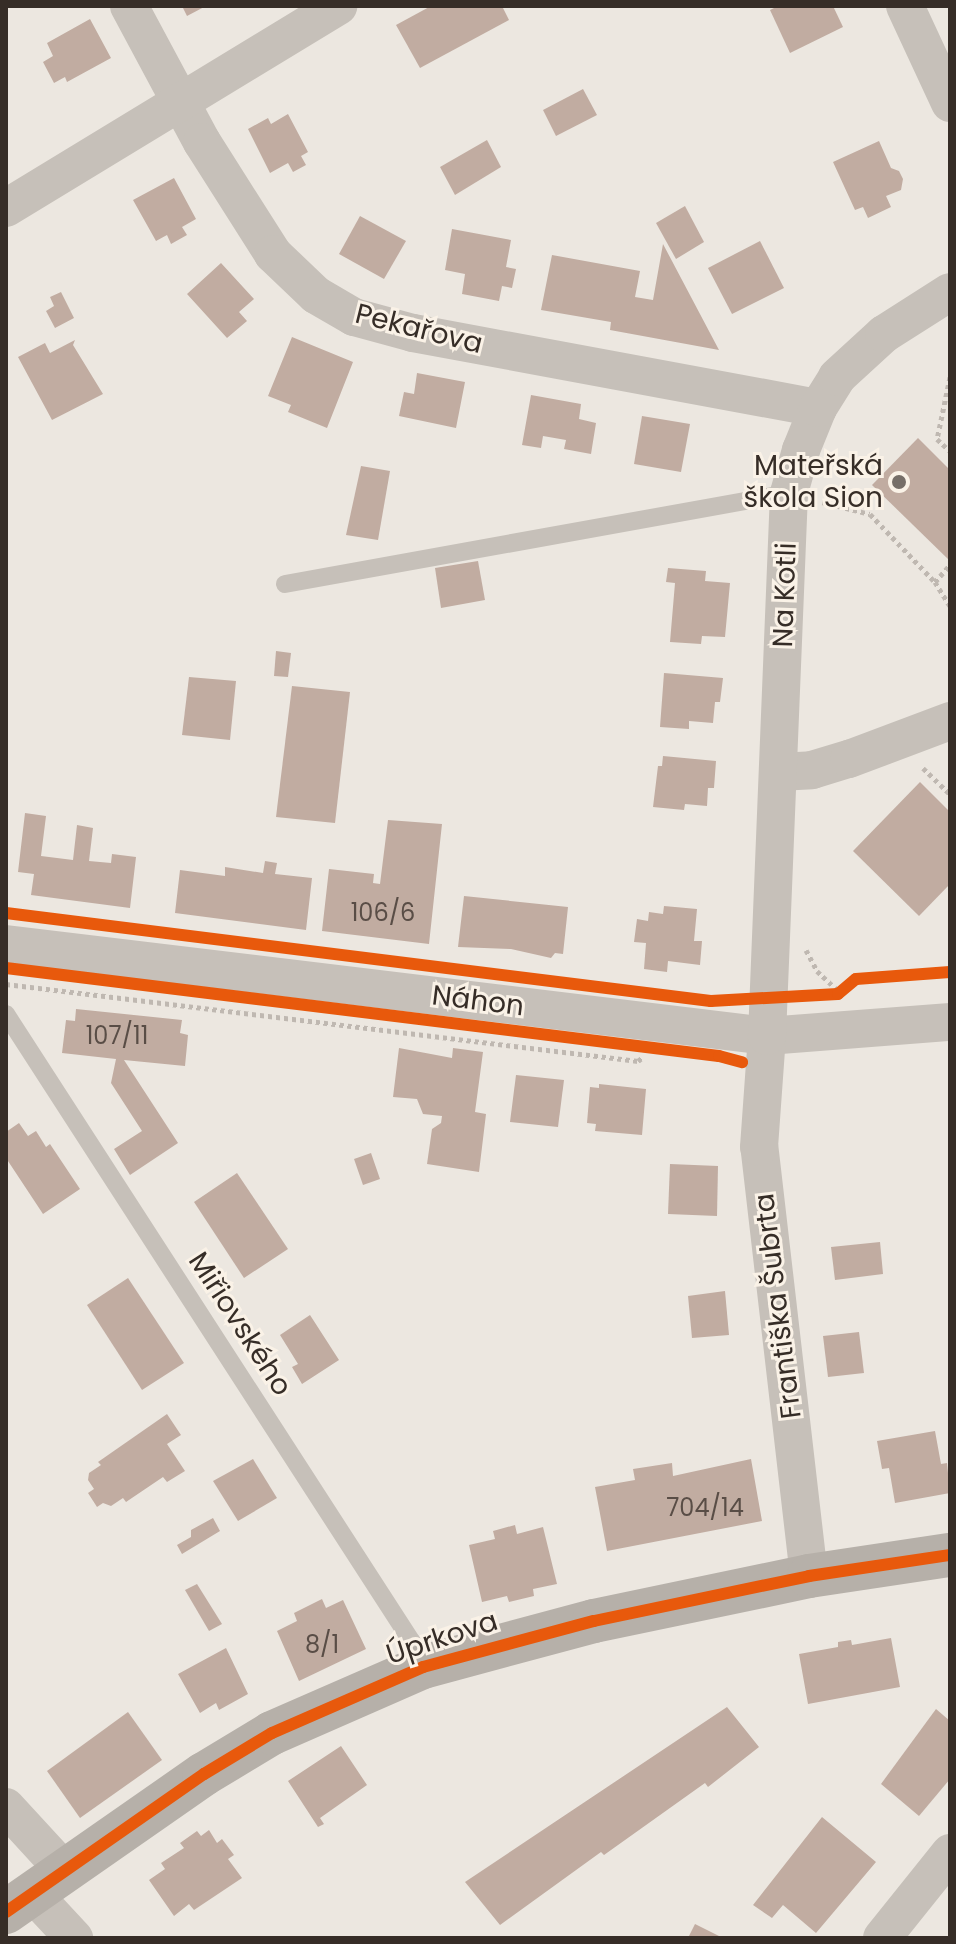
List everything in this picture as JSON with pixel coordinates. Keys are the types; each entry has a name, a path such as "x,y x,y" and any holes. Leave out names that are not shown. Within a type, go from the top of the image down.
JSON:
{"street":[{"name":"Pekařova","path":"129,6 202,142 273,254 316,295 354,317 413,333 818,408"},
{"path":"6,208 338,6"},
{"path":"905,6 950,103"},
{"name":"Na Kotli","path":"767,1036 789,493 801,450 818,408 837,377 858,356 950,292"},
{"path":"778,772 812,770 837,763 950,721"},
{"name":"Náhon","path":"6,944 767,1036 950,1022"},
{"name":"Františka Šubrta","path":"767,1036 759,1147 809,1576"},
{"name":"Úprkova","path":"34,1892 204,1774 272,1733 423,1667 579,1625 809,1576 950,1555"},
{"path":"6,1807 34,1892 74,1938"},
{"path":"882,1938 950,1853"}],"lane":[{"path":"285,584 789,493"},
{"name":"Miřiovského","path":"6,1014 412,1642 423,1667"}],"path":[{"path":"950,377 937,439 950,451"},
{"path":"789,493 870,514 935,582 950,606"},
{"path":"935,582 950,565"},
{"path":"916,761 950,794"},
{"path":"6,984 638,1061 646,1049"},
{"path":"824,995 838,994 847,986"}],"building":[{"path":"182,6 206,6 187,16"},
{"path":"431,6 502,6 509,20 420,68 396,25"},
{"path":"778,6 833,6 843,27 790,53 770,10"},
{"path":"90,19 111,58 67,82 65,77 54,83 43,62 53,56 47,43"},
{"path":"583,89 597,115 556,136 543,110"},
{"path":"288,114 308,152 301,156 306,165 293,172 288,163 270,173 248,129 268,118 271,124"},
{"path":"487,140 501,167 455,195 440,167"},
{"path":"879,141 891,168 899,171 903,179 901,190 886,196 891,207 868,218 863,207 855,210 833,162"},
{"path":"174,178 196,219 182,227 187,235 171,244 167,235 156,241 133,200"},
{"path":"685,206 704,242 676,259 656,223"},
{"path":"360,216 406,241 384,279 339,254"},
{"path":"452,229 511,240 506,267 516,269 512,288 502,286 499,301 462,294 465,274 445,270"},
{"path":"760,241 784,288 732,314 708,268"},
{"path":"663,244 719,350 610,330 611,322 541,310 552,255 640,271 635,297 653,300"},
{"path":"221,263 254,299 239,312 247,321 227,338 187,294"},
{"path":"61,292 74,318 55,328 46,311 54,306 50,297"},
{"path":"292,337 353,362 327,428 288,412 291,405 268,396"},
{"path":"75,340 73,345 103,394 52,420 18,357 45,343 50,353"},
{"path":"417,373 465,382 456,428 399,416 404,392 414,394"},
{"path":"531,395 581,404 579,419 596,423 591,454 564,449 566,440 543,436 541,448 522,445"},
{"path":"642,416 690,424 681,472 634,464"},
{"path":"918,438 950,470 950,561 872,485"},
{"path":"361,466 390,471 378,540 346,535"},
{"path":"478,561 485,600 441,608 435,568"},
{"path":"668,568 706,571 705,581 730,583 725,637 702,636 701,644 670,642 675,583 666,582"},
{"path":"276,651 291,653 288,677 274,676"},
{"path":"664,673 723,678 720,702 715,702 713,723 689,721 689,729 660,727"},
{"path":"189,677 236,681 230,740 182,735"},
{"path":"292,686 350,692 335,823 276,817"},
{"path":"663,756 716,761 714,788 708,788 707,806 685,804 684,810 653,807 658,766 662,766"},
{"path":"920,782 950,812 950,884 919,916 853,851"},
{"path":"25,813 46,816 41,856 73,860 77,825 93,828 89,861 111,863 112,854 136,857 130,908 31,895 34,874 18,872"},
{"path":"388,820 442,824 429,944 322,931 329,869 374,874 373,883 380,884"},
{"path":"265,861 277,863 275,874 312,878 306,930 175,913 180,870 225,876 225,867 263,873"},
{"path":"464,896 568,907 563,954 555,953 551,958 511,949 458,947"},
{"path":"664,906 697,909 694,941 702,941 700,965 668,961 667,972 644,969 646,943 634,942 637,919 648,921 649,912 663,914"},
{"path":"76,1009 182,1020 180,1033 188,1035 185,1066 124,1060 178,1143 130,1175 114,1149 142,1131 111,1083 116,1059 62,1053 66,1020 75,1021"},
{"path":"399,1048 452,1058 453,1048 483,1052 475,1112 486,1114 479,1172 427,1164 432,1129 441,1123 442,1116 423,1114 417,1099 393,1097"},
{"path":"516,1075 564,1080 558,1127 510,1122"},
{"path":"599,1084 646,1089 642,1135 595,1131 596,1124 587,1123 590,1087 599,1088"},
{"path":"19,1123 28,1136 36,1131 46,1147 50,1144 80,1189 43,1214 6,1158 6,1132"},
{"path":"371,1153 380,1179 363,1185 354,1159"},
{"path":"670,1164 718,1166 717,1216 668,1214"},
{"path":"237,1173 288,1249 244,1278 194,1202"},
{"path":"880,1242 883,1274 835,1280 831,1247"},
{"path":"128,1278 184,1363 142,1390 87,1305"},
{"path":"725,1291 729,1335 692,1338 688,1296"},
{"path":"310,1315 339,1360 302,1384 292,1367 298,1364 280,1335"},
{"path":"859,1332 864,1373 828,1377 823,1336"},
{"path":"167,1414 181,1435 167,1444 185,1471 167,1482 163,1477 126,1502 123,1498 111,1506 103,1503 97,1507 88,1493 94,1489 88,1480 89,1473 101,1465 98,1462"},
{"path":"935,1431 941,1464 947,1463 950,1493 895,1503 889,1468 882,1469 877,1441"},
{"path":"253,1459 277,1498 238,1521 213,1481"},
{"path":"751,1459 762,1521 607,1551 595,1487 635,1480 633,1469 672,1463 673,1476"},
{"path":"213,1518 220,1531 182,1554 177,1545 191,1537 191,1530"},
{"path":"515,1525 517,1534 543,1527 557,1584 533,1589 534,1596 509,1602 507,1596 482,1602 469,1545 495,1539 493,1531"},
{"path":"197,1584 222,1624 209,1631 185,1590"},
{"path":"322,1599 326,1608 343,1600 366,1649 299,1681 277,1631 297,1621 294,1613"},
{"path":"891,1638 900,1687 808,1704 799,1654 838,1647 838,1642 851,1640 852,1645"},
{"path":"226,1648 248,1694 219,1710 216,1703 200,1713 178,1674"},
{"path":"727,1707 759,1747 708,1787 705,1783 604,1855 601,1852 500,1925 465,1882"},
{"path":"936,1709 950,1721 950,1779 919,1816 881,1784"},
{"path":"128,1712 162,1760 80,1818 47,1771"},
{"path":"341,1746 367,1785 320,1818 324,1824 318,1827 288,1781"},
{"path":"822,1817 876,1862 816,1933 783,1905 772,1918 753,1905"},
{"path":"209,1830 217,1843 222,1839 234,1855 228,1859 242,1878 194,1910 189,1904 174,1916 149,1880 165,1869 161,1863 184,1848 180,1843 197,1831 201,1836"},
{"path":"695,1924 719,1936 718,1938 688,1938"}],"cycle path":[{"path":"6,913 711,1001 838,994 856,979 950,972"},
{"path":"6,968 719,1056 742,1062"},
{"path":"6,1912 204,1774 272,1733 423,1667 594,1621 809,1576 950,1555"}],"place":[{"name":"Mateřská škola Sion","path":"899,482"}]}
